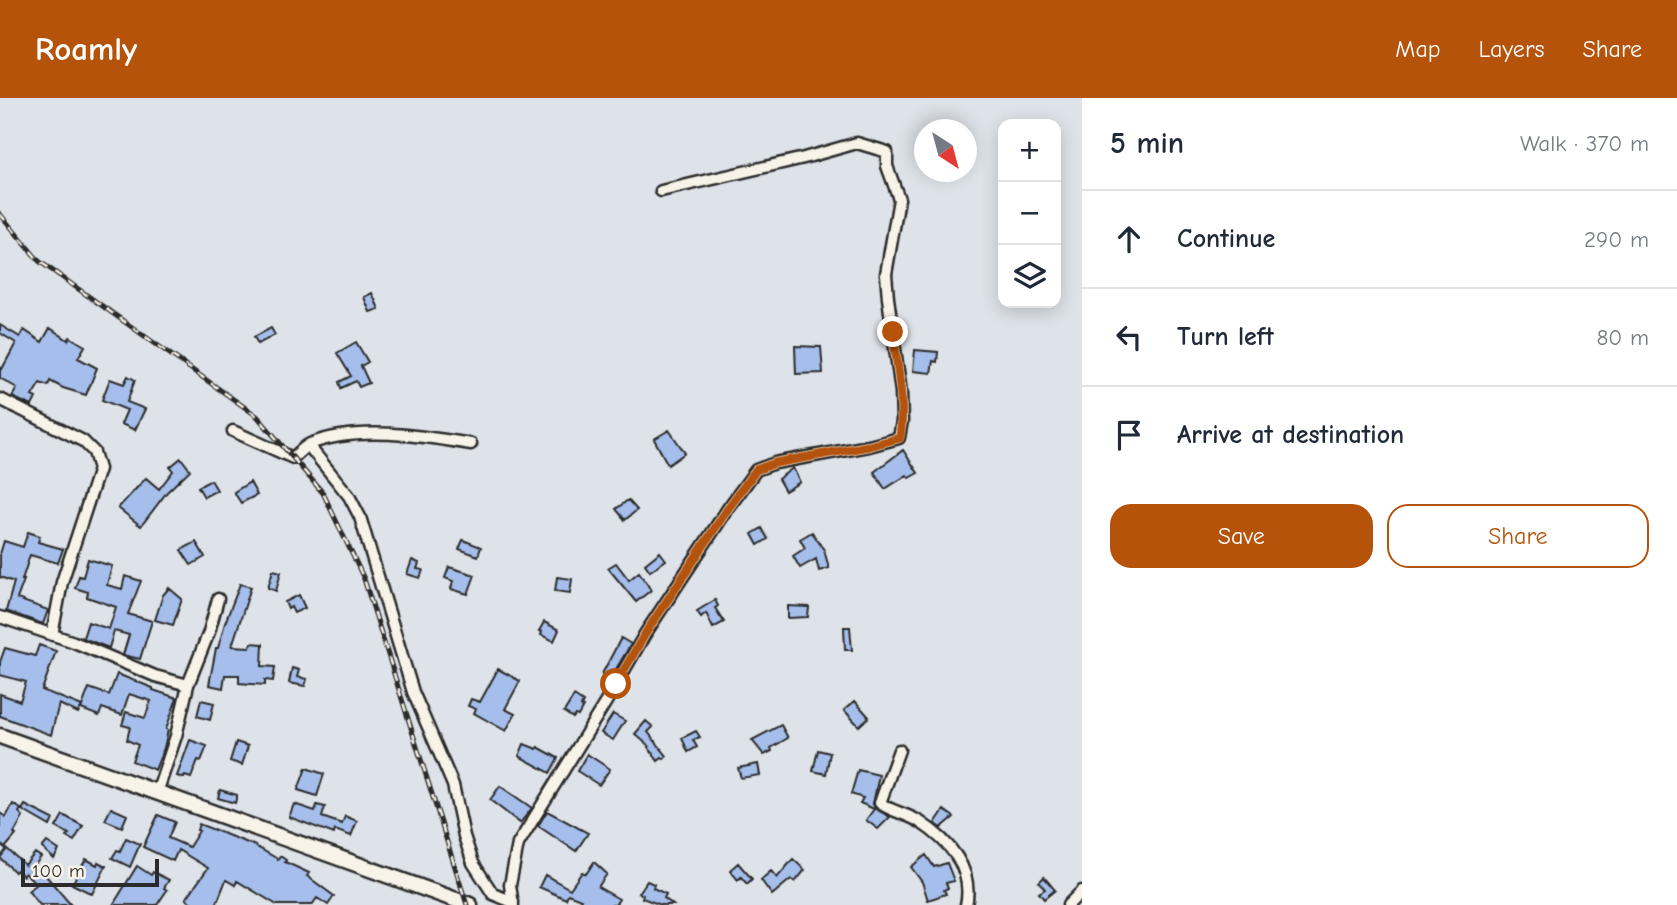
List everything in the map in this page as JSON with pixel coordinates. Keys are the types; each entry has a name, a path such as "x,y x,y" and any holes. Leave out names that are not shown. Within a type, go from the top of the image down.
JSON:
{"street":[{"path":"513,904 510,885 518,844 645,634 756,470 775,463 900,438 901,392 886,274 899,199 887,166 887,152 857,143 661,191"},
{"path":"0,399 83,441 94,452 99,469 62,582 52,635"},
{"path":"233,431 293,458 308,445 335,438 402,433 471,444"},
{"path":"308,445 349,496 360,517 413,692 453,785 473,863 493,894 513,904"},
{"path":"157,793 176,736 188,685 209,632 218,599"},
{"path":"0,617 125,662 155,676 188,685"},
{"path":"0,736 470,905"},
{"path":"899,750 880,803 919,821 956,853 965,873 969,892 966,905"},
{"path":"1068,905 1082,891"}],"building":[{"path":"372,293 379,309 370,312 364,297"},
{"path":"0,325 20,337 24,330 42,342 50,328 68,340 70,337 85,346 78,358 97,368 86,395 50,381 48,386 40,383 32,396 36,398 32,406 12,397 17,388 0,378 0,367 2,369 16,343 0,333"},
{"path":"271,328 275,335 258,344 254,337"},
{"path":"356,342 368,362 361,366 369,383 359,387 356,381 341,388 339,382 351,376 337,353"},
{"path":"795,346 821,347 823,373 796,374"},
{"path":"915,350 938,352 937,362 933,361 931,373 913,371"},
{"path":"128,376 135,380 127,402 145,409 135,430 121,424 127,410 102,400 110,379 124,384"},
{"path":"669,430 685,453 668,465 654,439"},
{"path":"903,450 918,473 909,478 907,475 885,489 874,472"},
{"path":"181,458 190,470 167,492 141,526 118,508 146,478 159,489 173,471 170,467"},
{"path":"793,468 800,482 785,491 778,479"},
{"path":"211,480 217,490 204,497 198,487"},
{"path":"250,482 257,495 241,503 234,492"},
{"path":"628,500 637,510 625,520 616,509"},
{"path":"762,528 768,539 758,545 752,534"},
{"path":"28,532 40,536 38,542 63,549 58,563 30,555 22,580 17,599 48,610 43,624 6,611 14,582 0,577 0,554 4,541 23,547"},
{"path":"812,532 824,550 829,568 819,571 816,559 800,568 793,556 805,548 800,539"},
{"path":"463,540 481,547 478,556 459,549"},
{"path":"196,542 205,557 191,565 181,550"},
{"path":"660,552 666,560 650,571 645,564"},
{"path":"88,559 112,566 107,585 122,589 125,576 141,581 128,614 152,621 140,659 123,655 129,635 114,631 109,648 83,638 88,622 109,629 116,607 87,597 88,592 75,588 79,576 83,577"},
{"path":"412,560 419,563 417,569 423,570 420,578 407,574"},
{"path":"616,563 629,580 639,572 651,590 636,602 608,568"},
{"path":"449,567 475,575 468,594 451,589 453,581 445,578"},
{"path":"273,570 281,572 276,591 268,588"},
{"path":"557,577 572,579 570,593 555,591"},
{"path":"240,584 251,587 232,646 250,647 251,643 263,644 262,666 275,667 273,681 265,680 265,685 239,683 239,675 225,675 223,688 209,685 216,648"},
{"path":"169,588 182,599 173,625 155,620 163,595"},
{"path":"299,595 305,608 294,613 291,607 288,609 285,602"},
{"path":"715,600 718,606 715,608 724,622 713,628 706,613 701,617 697,611"},
{"path":"788,606 809,607 808,617 788,618"},
{"path":"544,622 559,630 554,641 541,635 542,632 539,631"},
{"path":"844,627 850,627 852,650 845,650"},
{"path":"621,638 631,644 610,679 602,674"},
{"path":"39,645 56,651 42,690 82,706 78,713 59,704 51,735 0,716 0,694 20,701 26,682 0,675 0,662 5,648 35,656"},
{"path":"292,668 299,670 297,677 307,679 305,686 289,683"},
{"path":"498,669 520,681 505,709 515,714 506,731 474,713 476,709 468,706 471,699 480,702"},
{"path":"117,674 177,698 166,729 164,748 155,770 132,761 138,745 127,740 130,727 122,725 126,712 145,718 151,701 129,694 122,715 102,708 99,716 81,709 89,688 109,695"},
{"path":"574,696 583,702 583,707 578,716 573,718 564,712"},
{"path":"201,700 214,703 210,720 197,716"},
{"path":"855,701 869,717 859,726 844,710"},
{"path":"613,714 625,721 613,740 601,733"},
{"path":"646,721 653,727 648,732 667,756 664,759 658,761 649,746 635,734"},
{"path":"781,725 788,738 764,755 752,740"},
{"path":"696,731 700,737 693,740 697,747 688,752 682,738"},
{"path":"190,740 207,746 191,778 184,778 177,776"},
{"path":"236,742 248,746 242,765 230,761"},
{"path":"524,744 537,749 538,747 558,758 550,773 519,756"},
{"path":"818,750 830,753 826,774 813,771"},
{"path":"587,754 610,769 599,785 577,771"},
{"path":"758,764 760,775 741,778 738,768"},
{"path":"306,768 324,774 317,796 298,790"},
{"path":"858,770 879,775 873,804 876,809 890,817 878,829 866,820 874,809 860,803 863,798 851,794"},
{"path":"500,786 532,808 520,823 490,800"},
{"path":"220,790 237,795 235,803 218,798"},
{"path":"13,804 21,809 19,812 23,817 14,833 16,835 5,848 0,844 0,813 6,817"},
{"path":"294,804 315,811 317,805 325,807 322,817 342,824 345,816 357,821 351,836 335,830 334,834 289,817"},
{"path":"25,805 53,819 50,826 22,810"},
{"path":"111,808 127,815 122,827 105,820"},
{"path":"944,810 954,817 941,828 935,823"},
{"path":"547,811 588,833 576,851 538,826"},
{"path":"63,815 83,826 74,841 67,837 69,834 56,827"},
{"path":"158,815 175,822 168,838 189,847 199,831 199,824 253,845 278,859 280,856 285,862 309,873 307,876 334,896 328,905 317,898 312,905 277,905 237,881 235,885 226,880 216,905 195,905 186,899 208,868 178,850 173,861 143,847"},
{"path":"126,838 140,844 130,867 112,858 117,850 120,851"},
{"path":"47,842 59,850 54,859 42,848"},
{"path":"7,849 25,865 35,853 41,857 34,866 71,905 40,905 28,891 37,884 25,873 23,876 17,870 15,872 0,858"},
{"path":"926,855 934,867 947,863 954,881 946,883 946,894 928,900 922,882 911,867"},
{"path":"86,859 106,866 92,894 72,884"},
{"path":"793,859 805,870 795,882 791,879 772,895 761,880 771,871 777,878"},
{"path":"594,862 607,874 598,887 619,899 615,905 579,905 581,899 568,894 566,899 539,887 545,875 570,889 582,872 586,874"},
{"path":"738,863 752,879 747,884 741,877 738,880 730,870"},
{"path":"137,866 151,875 153,872 169,880 164,888 167,890 157,905 113,905"},
{"path":"1044,877 1055,890 1044,899 1039,893 1045,889 1039,882"},
{"path":"647,881 654,884 653,888 666,894 664,898 673,905 661,905 642,898 643,895 639,893"}],"railway":[{"path":"0,214 39,261 257,416 323,493 364,579 467,905"}],"route":[{"path":"616,684 645,634 756,470 775,463 900,438 901,392 893,332"}]}
